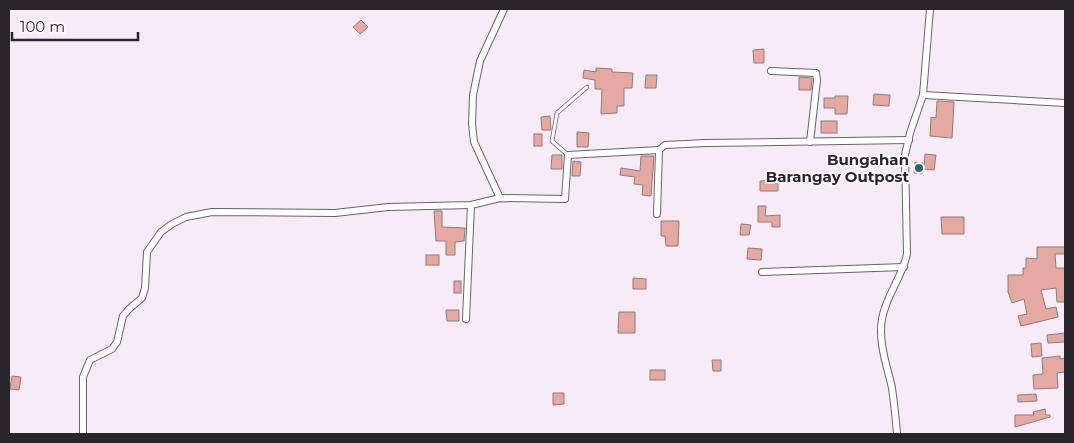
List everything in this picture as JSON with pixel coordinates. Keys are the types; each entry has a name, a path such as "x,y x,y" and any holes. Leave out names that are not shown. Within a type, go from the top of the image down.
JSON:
{"street":[{"path":"500,198 474,142 472,124 473,95 480,61 504,9"},
{"path":"898,434 881,329 886,300 904,267 907,254 905,155 923,95 930,9"},
{"path":"771,71 816,74 817,80 810,142"},
{"path":"923,95 1065,103"},
{"path":"83,434 83,377 85,368 90,360 112,349 117,342 123,316 142,298 145,288 147,252 161,232 186,217 212,212 335,213 398,207 472,205 500,198 565,199 568,155 659,150 665,145 685,144 909,140"},
{"path":"657,214 659,150"},
{"path":"466,319 472,205"},
{"path":"762,272 904,267"}],"lane":[{"path":"568,155 552,141 558,113 587,87"}],"building":[{"path":"361,20 368,27 360,34 353,27"},
{"path":"764,49 764,63 754,63 753,50"},
{"path":"596,68 612,69 612,72 633,73 632,88 624,88 624,106 617,106 617,113 601,114 602,89 595,89 595,80 583,78 584,70 596,72"},
{"path":"646,75 657,75 656,88 645,88"},
{"path":"799,77 812,78 811,90 799,90"},
{"path":"874,94 890,95 889,106 873,105"},
{"path":"835,96 848,96 847,114 835,114 835,108 824,108 824,98 835,98"},
{"path":"937,101 954,102 952,138 930,136 931,117 936,118"},
{"path":"550,116 551,130 542,130 541,117"},
{"path":"821,121 837,121 837,133 821,133"},
{"path":"577,132 589,133 588,147 577,147"},
{"path":"534,134 542,134 542,146 534,146"},
{"path":"925,154 936,155 934,170 924,169"},
{"path":"552,155 562,155 562,169 551,169"},
{"path":"641,156 654,156 651,196 642,195 643,185 634,184 635,177 620,175 621,168 640,171"},
{"path":"573,161 581,162 580,176 572,176"},
{"name":"Bungahan Barangay Outpost","path":"915,162 923,163 922,174 914,173"},
{"path":"778,180 778,191 760,191 760,181"},
{"path":"758,206 766,206 765,216 780,215 780,227 772,227 772,222 758,222"},
{"path":"434,211 442,211 442,227 465,228 464,241 455,242 455,255 446,255 446,241 436,241"},
{"path":"941,217 964,217 964,234 942,234"},
{"path":"661,221 679,221 678,246 666,246 665,236 661,236"},
{"path":"741,224 751,225 749,235 740,235"},
{"path":"1037,247 1065,247 1065,254 1055,254 1056,268 1065,268 1065,302 1057,302 1056,288 1041,290 1046,309 1056,307 1058,317 1021,326 1018,316 1027,314 1024,299 1012,303 1008,292 1008,275 1023,275 1023,268 1026,268 1026,258 1037,259"},
{"path":"748,248 762,249 761,260 747,259"},
{"path":"426,255 439,255 439,265 426,265"},
{"path":"633,278 646,279 646,289 633,289"},
{"path":"454,281 461,281 461,293 454,293"},
{"path":"446,310 459,310 459,321 447,321"},
{"path":"619,312 635,312 635,333 618,333"},
{"path":"1065,333 1065,342 1048,343 1047,335"},
{"path":"1041,343 1042,356 1032,357 1031,344"},
{"path":"1060,356 1060,359 1065,358 1065,372 1057,373 1058,388 1034,389 1033,375 1043,374 1042,358"},
{"path":"712,360 721,360 721,371 713,371"},
{"path":"650,370 665,370 665,380 650,380"},
{"path":"12,376 21,377 19,390 10,389"},
{"path":"553,393 564,393 564,404 553,405"},
{"path":"1036,394 1037,401 1018,402 1018,395"},
{"path":"1045,409 1046,415 1050,415 1050,417 1015,427 1015,415 1034,415 1033,412"}],"place":[{"name":"Bungahan Barangay Outpost","path":"919,168"}]}
